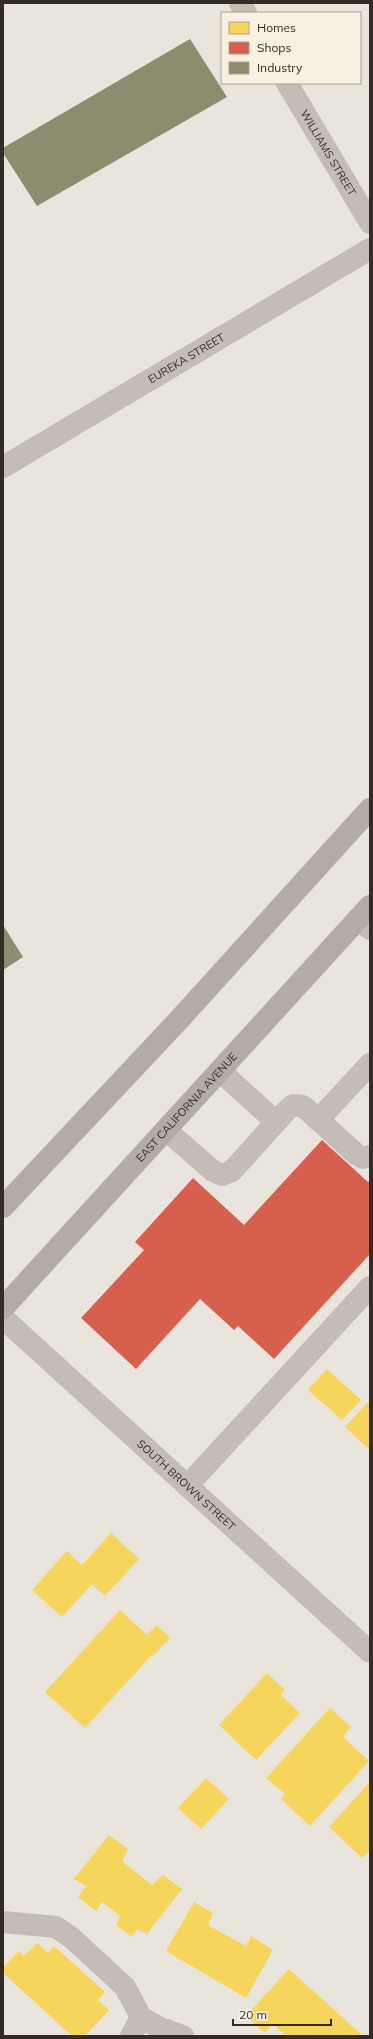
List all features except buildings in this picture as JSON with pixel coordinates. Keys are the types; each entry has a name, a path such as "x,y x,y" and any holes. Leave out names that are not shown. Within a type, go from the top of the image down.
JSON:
{"main road":[{"path":"3,1207 176,1023 370,809"},
{"name":"EAST CALIFORNIA AVENUE","path":"3,1308 220,1071 366,918"}],"street":[{"path":"240,3 245,12"},
{"name":"WILLIAMS STREET","path":"288,84 367,210"},
{"name":"EUREKA STREET","path":"3,467 370,249"},
{"path":"318,1120 370,1064"},
{"path":"220,1071 276,1122"},
{"path":"166,1130 213,1171 222,1175 232,1171 293,1105 303,1106 356,1154 363,1158 370,1156"},
{"path":"187,1486 370,1287"},
{"name":"SOUTH BROWN STREET","path":"3,1318 370,1652"},
{"path":"3,1922 56,1927 73,1939 125,1987 136,2027 158,2027 183,2036"}]}
